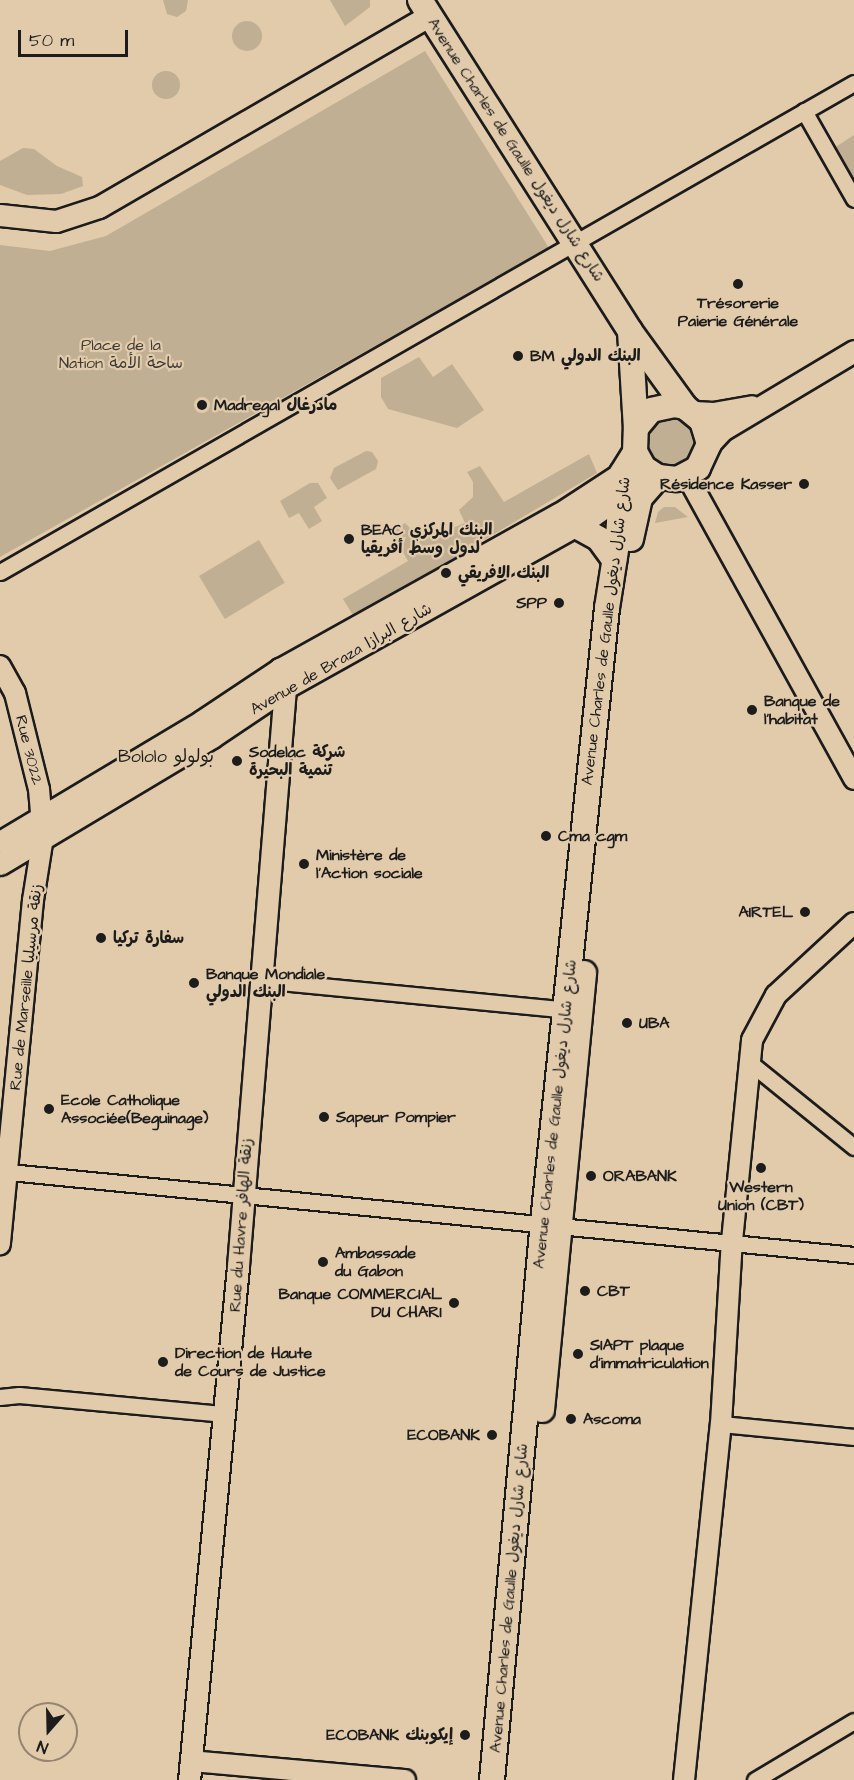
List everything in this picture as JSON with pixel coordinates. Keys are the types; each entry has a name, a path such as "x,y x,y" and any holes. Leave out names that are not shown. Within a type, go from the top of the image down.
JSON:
{"main road":[{"path":"0,215 56,221 99,207 425,8"},
{"name":"Avenue Charles de Gaulle شارع شارل ديغول","path":"425,8 630,331 689,410"},
{"name":"Avenue Charles de Gaulle شارع شارل ديغول","path":"630,331 636,428"},
{"path":"769,403 721,412 689,410 674,405 651,410 636,428 638,472 687,476 706,457 709,444 722,430 769,403 854,351"},
{"path":"689,410 702,421 709,444"},
{"name":"Avenue Charles de Gaulle شارع شارل ديغول","path":"509,1780 553,1223 614,560 638,472"},
{"name":"Avenue Charles de Gaulle شارع شارل ديغول","path":"573,1010 618,608 635,512 640,498 638,472"},
{"name":"Avenue de Braza شارع البرازا","path":"0,864 43,827 282,679 576,526 638,472"},
{"name":"Avenue de Braza شارع البرازا","path":"345,645 559,514 638,472"},
{"path":"576,526 591,531 614,560"},
{"name":"Rue du Havre زنقة الهافر","path":"190,1771 243,1192 282,679"},
{"name":"Avenue de Braza شارع البرازا","path":"0,843 43,827"},
{"name":"Avenue Charles de Gaulle شارع شارل ديغول","path":"492,1780 553,1223"}],"street":[{"path":"0,572 854,83"},
{"path":"804,111 854,199"},
{"path":"687,476 854,779"},
{"name":"Rue 3022","path":"0,666 15,693 43,827"},
{"name":"Rue de Marseille زنقة مرسيليا","path":"0,1244 9,1172 33,900 43,827"},
{"path":"684,1780 721,1424 732,1241 752,1040 776,995 854,923"},
{"path":"259,980 573,1010"},
{"path":"749,1062 854,1147"},
{"path":"9,1172 243,1192 854,1255"},
{"path":"0,1397 19,1395 222,1414"},
{"path":"721,1424 854,1437"},
{"path":"755,1780 854,1720"},
{"path":"190,1771 405,1780"}],"green space":[{"path":"163,0 188,0 186,11 177,17 167,14"},
{"path":"330,0 370,0 370,7 345,26"},
{"path":"247,21 257,26 262,36 257,46 247,51 237,46 232,36 237,26"},
{"name":"Place de la Nation ساحة الأمة","path":"425,51 549,248 0,557 0,245 50,251 106,236"},
{"path":"166,71 176,75 180,85 176,95 166,99 156,95 152,85 156,75"},
{"path":"854,135 854,181 834,148"},
{"path":"23,148 34,149 57,166 82,177 83,186 61,194 27,195 0,185 0,161"},
{"path":"419,357 433,377 452,364 484,410 457,428 388,409 381,397 381,378"},
{"path":"655,415 693,418 699,455 674,472 647,459 643,430"},
{"path":"366,451 372,452 378,461 376,469 338,490 330,478 334,468"},
{"path":"589,454 597,473 354,617 343,599 408,561 392,532 405,523 422,540 465,523 459,510 473,497 473,482 467,472 480,466 504,502"},
{"path":"310,483 318,483 327,498 314,507 322,521 309,529 299,513 289,518 280,501"},
{"path":"664,507 675,507 688,517 655,523 658,512"},
{"path":"259,540 285,583 225,619 199,576"}],"place":[{"name":"Trésorerie Paierie Générale","path":"738,284"},
{"name":"BM البنك الدولي","path":"518,356"},
{"name":"Madregal مادرغال","path":"202,405"},
{"name":"Résidence Kasser","path":"804,484"},
{"name":"BEAC البنك المركزي لدول وسط أفريقيا","path":"349,539"},
{"name":"البنك الافريقي","path":"446,573"},
{"name":"SPP","path":"559,603"},
{"name":"Banque de l'habitat","path":"752,710"},
{"name":"Sodelac شركة تنمية البحيرة","path":"237,761"},
{"name":"Cma cgm","path":"546,836"},
{"name":"Ministère de l'Action sociale","path":"304,864"},
{"name":"AIRTEL","path":"805,912"},
{"name":"سفارة تركيا","path":"101,938"},
{"name":"Banque Mondiale البنك الدولي","path":"194,983"},
{"name":"UBA","path":"627,1023"},
{"name":"Ecole Catholique Associée(Beguinage)","path":"49,1109"},
{"name":"Sapeur Pompier","path":"324,1117"},
{"name":"Western Union (CBT)","path":"761,1168"},
{"name":"ORABANK","path":"591,1176"},
{"name":"Ambassade du Gabon","path":"323,1262"},
{"name":"CBT","path":"585,1291"},
{"name":"Banque COMMERCIAL DU CHARI","path":"454,1303"},
{"name":"SIAPT plaque d'immatriculation","path":"578,1354"},
{"name":"Direction de Haute de Cours de Justice","path":"163,1362"},
{"name":"Ascoma","path":"571,1419"},
{"name":"ECOBANK","path":"492,1435"},
{"name":"ECOBANK إيكوبنك","path":"465,1735"}],"district":[{"name":"Bololo بولولو","path":"166,757"}]}
